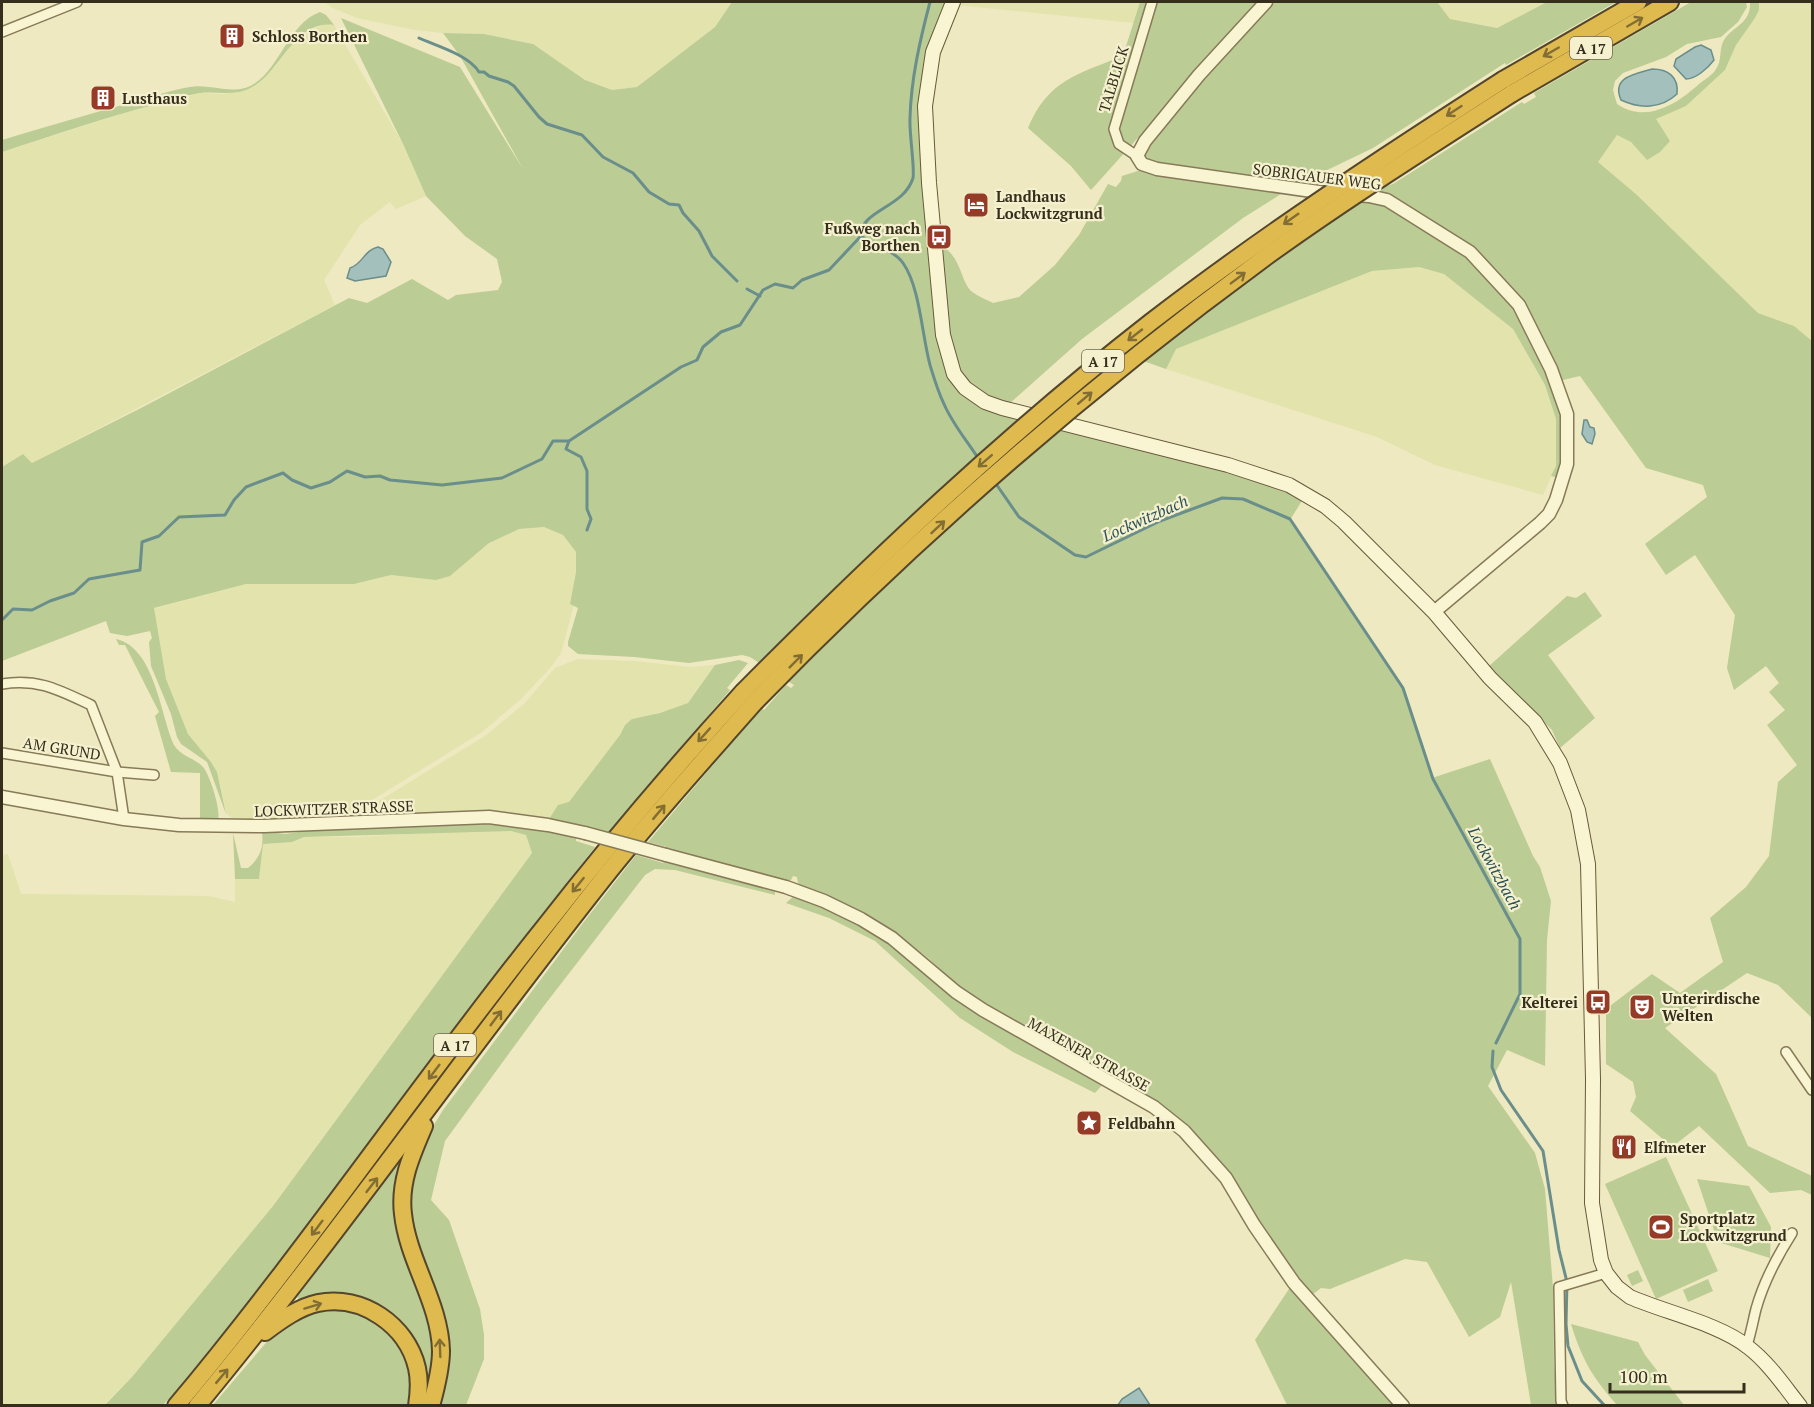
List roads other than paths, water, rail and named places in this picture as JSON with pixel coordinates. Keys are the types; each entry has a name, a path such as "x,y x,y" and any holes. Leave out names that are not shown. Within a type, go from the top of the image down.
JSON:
{"highway":[{"name":"A 17","path":"176,1406 271,1288 541,930 671,772 749,697 832,625 973,495 1116,372 1267,256 1507,87 1638,2"},
{"name":"A 17","path":"1507,87 1670,2"},
{"name":"A 17","path":"197,1406 246,1347 374,1182 520,985 608,873 683,784 749,697"},
{"path":"431,1406 440,1364 440,1341 433,1309 407,1230 403,1214 403,1200 409,1161 436,1099"},
{"path":"246,1347 280,1321 308,1306 335,1302 353,1303 365,1307 390,1323 403,1336 417,1367 420,1390 417,1406"}],"main road":[{"path":"953,2 933,52 925,106 928,183 943,335 952,367 960,381 965,388 985,402 1002,408 1228,465 1289,485 1325,506 1434,612 1490,678 1535,722 1560,763 1578,810 1588,864 1593,1079 1591,1190 1594,1221 1606,1273 1617,1287 1630,1297 1721,1331 1747,1345 1761,1357 1800,1406"}],"street":[{"path":"2,32 72,2"},
{"name":"TALBLICK","path":"1137,156 1119,144 1114,129 1152,2"},
{"path":"1137,156 1144,141 1266,2"},
{"name":"SOBRIGAUER WEG","path":"1137,156 1142,164 1157,169 1313,192 1369,195 1387,200 1470,252 1519,305 1551,369 1567,414 1568,451 1563,480 1556,500 1540,524 1434,612"},
{"name":"AM GRUND","path":"2,684 19,681 46,685 91,705 117,772 124,819"},
{"name":"AM GRUND","path":"2,753 117,772 154,775"},
{"name":"LOCKWITZER STRASSE","path":"2,797 124,819 179,825 231,827 489,817 548,825 666,855"},
{"name":"MAXENER STRASSE","path":"666,855 786,887 824,901 861,919 892,938 956,992 983,1010 1154,1107 1184,1131 1226,1178 1254,1225 1294,1282 1402,1406"},
{"path":"1786,1052 1812,1090"},
{"path":"1747,1345 1754,1325 1756,1308 1780,1251 1792,1233"},
{"path":"1563,1406 1560,1401 1559,1287 1606,1273"}],"water":[{"path":"1701,45 1711,50 1714,60 1702,72 1686,79 1674,66 1676,59"},
{"path":"1652,69 1671,75 1676,83 1677,94 1664,103 1650,106 1636,105 1621,100 1619,86 1622,81 1632,75"},
{"path":"378,247 383,249 391,262 386,276 355,281 347,278 350,268 369,251"},
{"path":"1584,420 1587,420 1590,427 1594,428 1592,444 1587,442 1582,434"},
{"path":"1139,1388 1150,1405 1118,1405 1122,1399"}],"waterway":[{"name":"Lockwitzbach","path":"930,2 912,89 910,124 913,178 901,196 867,220 861,236 894,254 909,273 938,390 951,418 978,458"},
{"path":"419,38 460,56 479,72 508,82 547,124 582,135 603,157 633,173 649,192 669,204 679,205 699,231 712,256 737,281"},
{"path":"2,620 13,609 32,610 74,593 89,579 140,570 142,542 159,536 179,517 225,515 234,500 246,487 283,473 292,480 311,488 330,482 347,471 365,477 380,476 390,480 442,485 502,478 542,459 553,441 569,441 681,367 697,360 703,347 721,332 740,325 763,290 775,284 793,288 802,280 829,270 861,236"},
{"path":"747,289 760,296"},
{"path":"569,441 566,449 581,457 587,471 587,509 591,519 587,530"},
{"name":"Lockwitzbach","path":"994,481 1019,517 1075,555 1086,557 1160,521 1222,498 1243,499 1290,519 1403,688 1433,779 1520,939 1520,994 1496,1043"},
{"name":"Lockwitzbach","path":"1493,1051 1492,1067 1501,1090 1543,1151 1559,1250 1567,1282 1568,1346 1582,1381 1605,1406"}],"place":[{"name":"Schloss Borthen","path":"232,36"},
{"name":"Lusthaus","path":"103,98"},
{"name":"Landhaus Lockwitzgrund","path":"976,205"},
{"name":"Fußweg nach Borthen","path":"939,237"},
{"name":"Kelterei","path":"1598,1002"},
{"name":"Unterirdische Welten","path":"1642,1007"},
{"name":"Feldbahn","path":"1089,1123"},
{"name":"Elfmeter","path":"1624,1147"},
{"name":"Sportplatz Lockwitzgrund","path":"1661,1227"}]}
